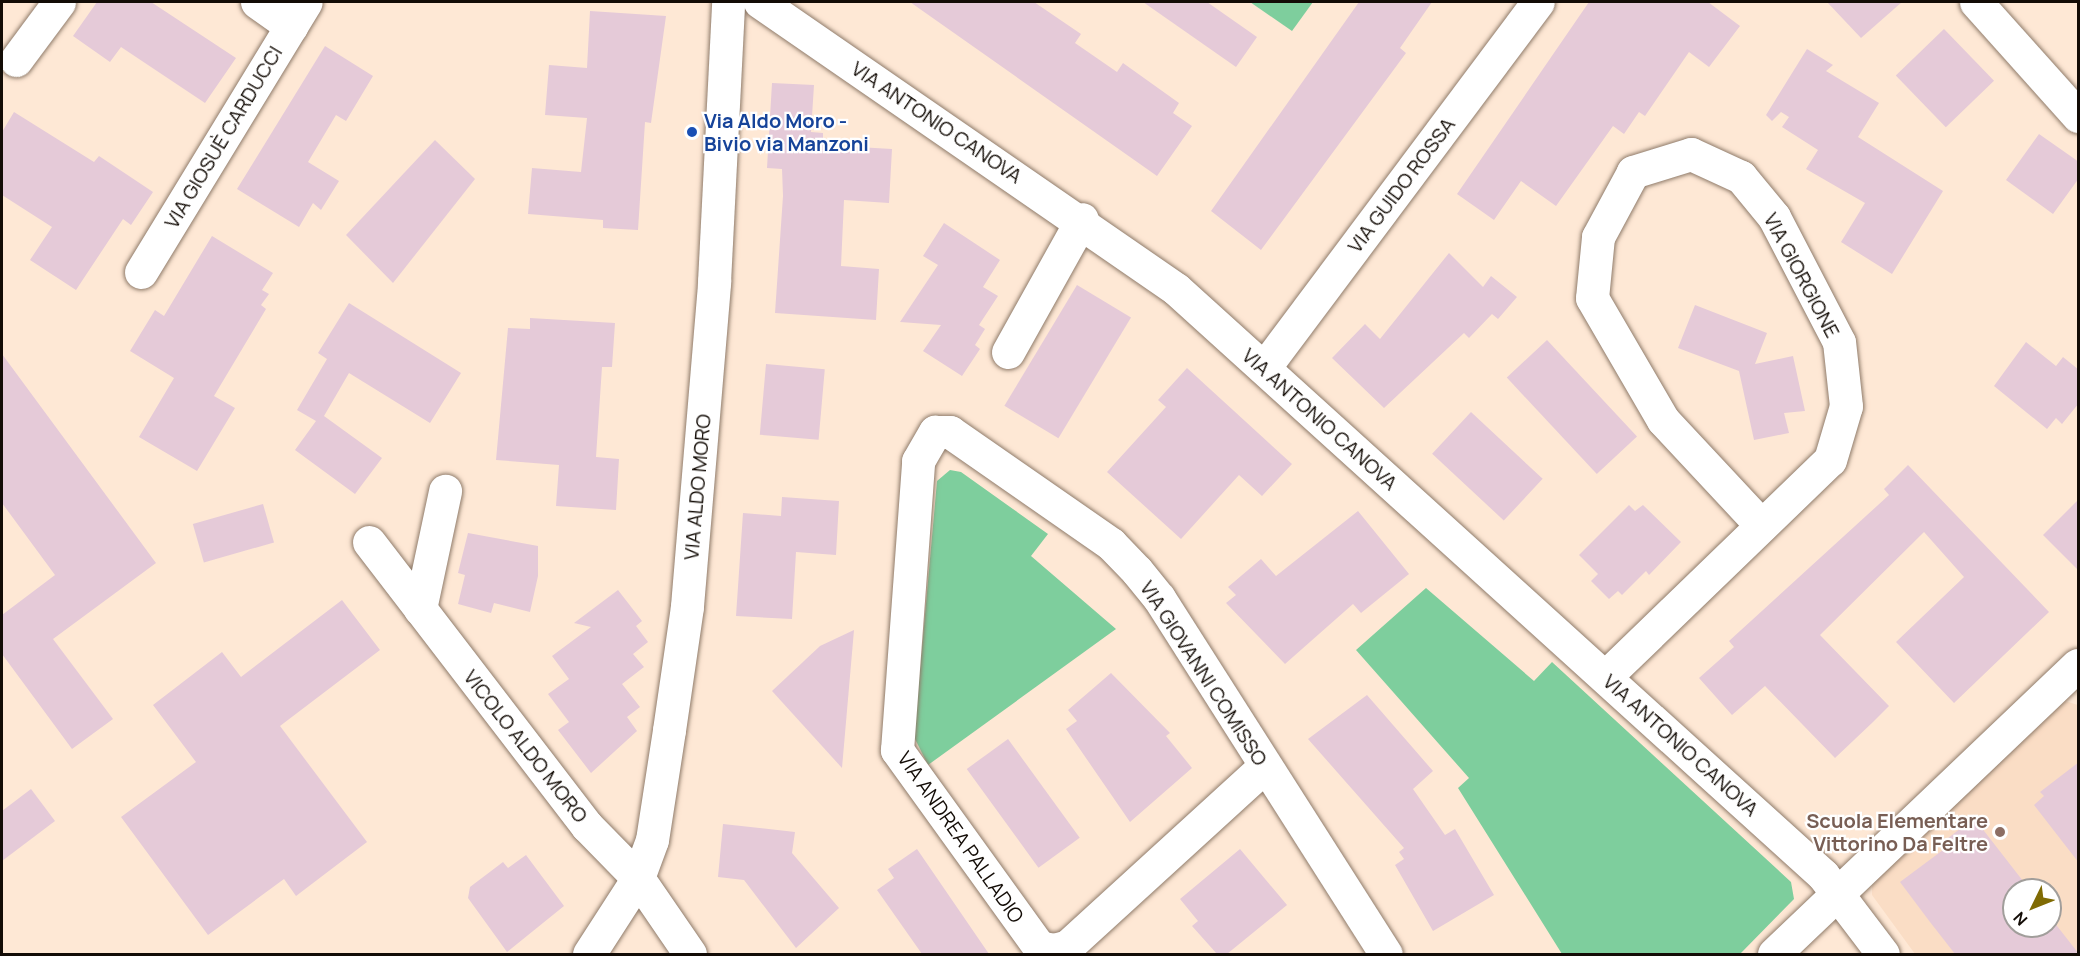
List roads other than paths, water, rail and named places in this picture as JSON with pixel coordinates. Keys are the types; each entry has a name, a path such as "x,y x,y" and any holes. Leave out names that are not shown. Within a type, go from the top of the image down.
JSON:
{"street":[{"path":"16,60 59,2"},
{"path":"257,2 298,14"},
{"name":"VIA ALDO MORO","path":"590,954 638,878 652,840 687,606 714,282 728,2"},
{"name":"VIA ANTONIO CANOVA","path":"760,2 1082,219 1176,289 1823,874 1883,954"},
{"name":"VIA GUIDO ROSSA","path":"1264,368 1538,2"},
{"path":"1976,2 2079,116"},
{"name":"VIA GIOSUÈ CARDUCCI","path":"141,272 298,14"},
{"name":"VIA GIORGIONE","path":"1605,676 1830,460 1846,406 1839,342 1774,217 1741,177 1691,154 1633,172 1598,237 1592,298 1663,420 1761,525"},
{"path":"1008,352 1082,219"},
{"name":"VIA GIOVANNI COMISSO","path":"935,432 950,432 1111,543 1159,598 1386,954"},
{"name":"VIA ANDREA PALLADIO","path":"935,432 918,461 897,750 1039,947 1054,950 1068,946 1265,765"},
{"path":"420,609 445,491"},
{"name":"VICOLO ALDO MORO","path":"369,542 587,826 638,878 690,954"},
{"path":"1774,954 1835,892 2079,665"}],"place":[{"name":"Via Aldo Moro - Bivio via Manzoni","path":"692,132"},
{"name":"Scuola Elementare Vittorino Da Feltre","path":"2000,832"}]}
